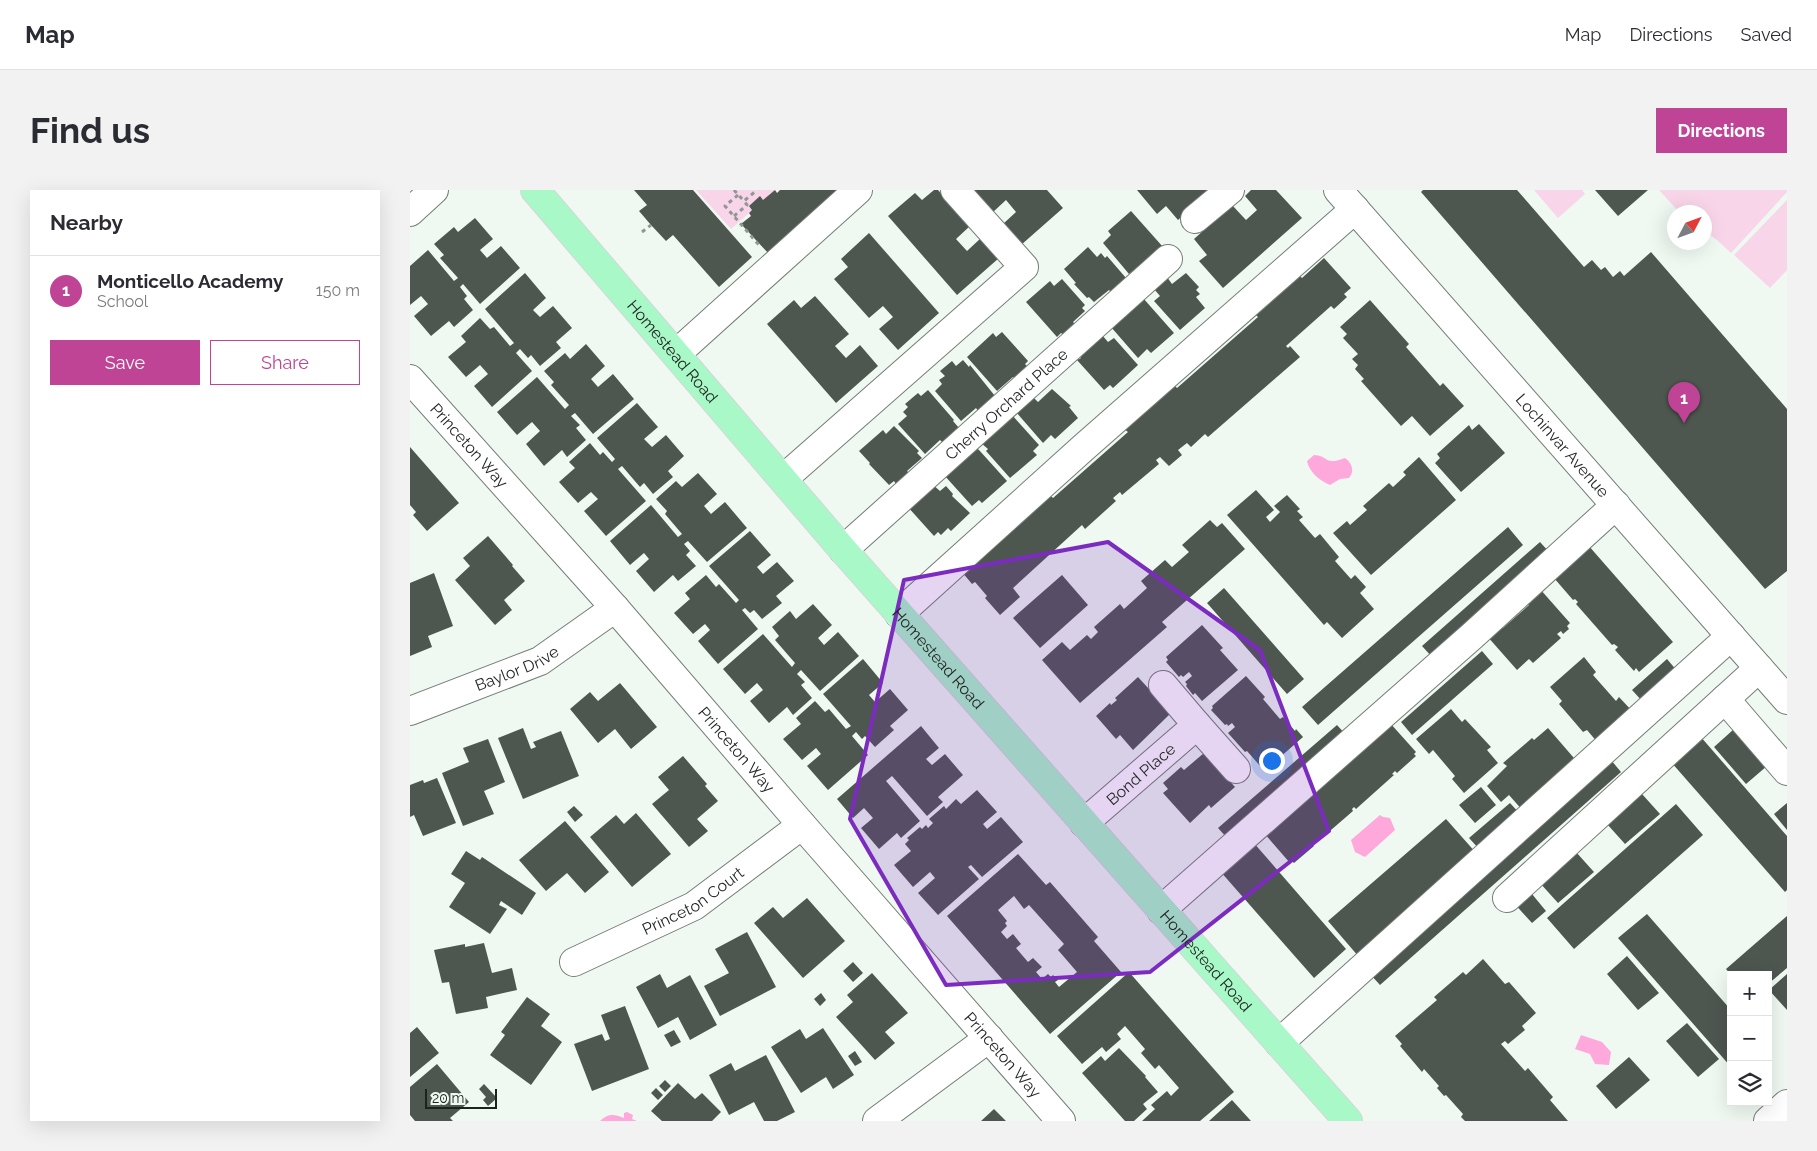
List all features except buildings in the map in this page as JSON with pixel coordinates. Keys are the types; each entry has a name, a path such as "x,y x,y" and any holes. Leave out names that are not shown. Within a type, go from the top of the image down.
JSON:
{"main road":[{"name":"Homestead Road","path":"535,190 843,550 1348,1121"}],"street":[{"path":"410,212 434,190"},
{"path":"676,354 858,190"},
{"path":"783,479 1024,267 955,190"},
{"path":"1195,219 1230,190"},
{"path":"899,614 1083,448 1346,199"},
{"name":"Lochinvar Avenue","path":"1346,199 1787,700"},
{"name":"Cherry Orchard Place","path":"843,550 1168,259"},
{"name":"Princeton Way","path":"410,379 615,608 802,825 1062,1121"},
{"path":"1161,910 1472,636 1616,505"},
{"name":"Baylor Drive","path":"410,711 540,661 615,608"},
{"path":"1279,1043 1731,636"},
{"path":"1507,898 1759,668"},
{"path":"1163,685 1236,770"},
{"path":"1725,699 1787,771"},
{"name":"Bond Place","path":"1084,822 1197,725"},
{"name":"Princeton Court","path":"574,962 694,906 802,825"},
{"path":"877,1121 989,1038"},
{"path":"1768,1121 1787,1104"}],"path":[{"path":"734,190 747,205 734,216"},
{"path":"744,202 757,190"},
{"path":"738,195 725,206 776,264"},
{"path":"642,232 651,224"}],"highlighted area":[{"path":"1108,542 1260,650 1329,831 1150,972 946,985 850,819 904,580"}],"shaded area":[{"path":"696,190 775,190 731,229"},
{"path":"1534,190 1582,190 1585,194 1558,218"},
{"path":"1659,190 1787,190 1731,253 1712,236 1712,205 1673,205"},
{"path":"1787,200 1787,270 1770,288 1734,255"},
{"path":"1314,455 1330,461 1345,458 1352,467 1351,475 1349,478 1340,479 1330,485 1326,483 1316,476 1308,465 1307,461"},
{"path":"1380,815 1390,818 1395,830 1365,857 1355,852 1351,840"},
{"path":"1581,1035 1602,1042 1611,1052 1609,1065 1595,1064 1590,1054 1575,1049"},
{"path":"627,1112 633,1115 632,1119 637,1121 600,1121 611,1115 624,1118 624,1113"}],"place":[{"name":"Monticello Academy","path":"1684,423"}]}
